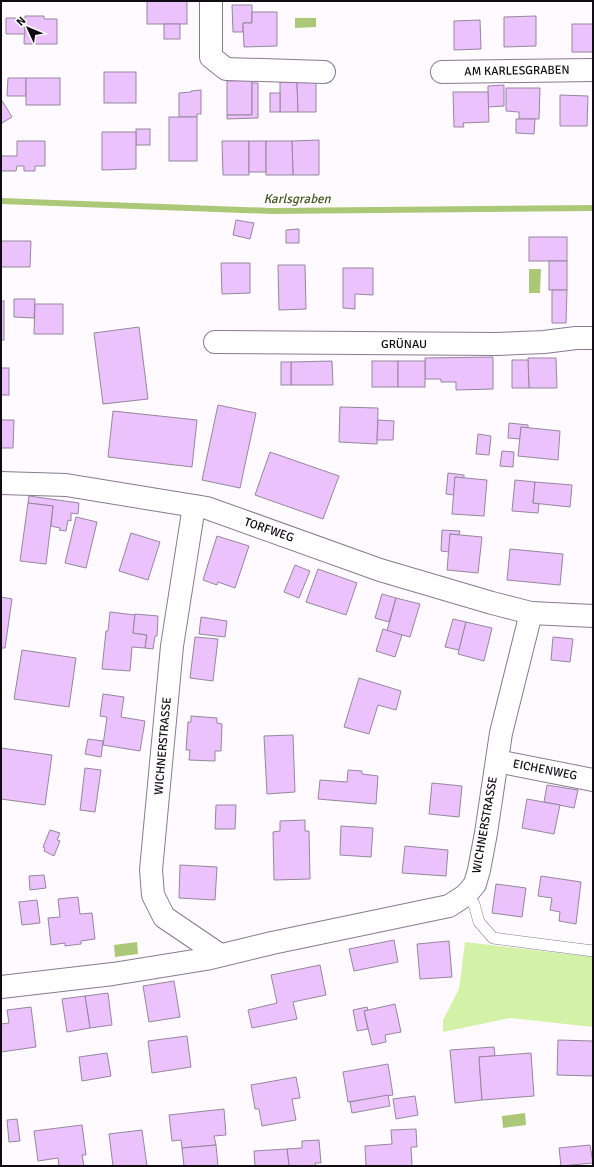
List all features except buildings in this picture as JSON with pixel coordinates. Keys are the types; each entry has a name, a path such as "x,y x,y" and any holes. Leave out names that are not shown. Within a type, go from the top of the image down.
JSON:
{"street":[{"path":"211,1 211,57 226,69 324,72"},
{"name":"AM KARLESGRABEN","path":"442,72 593,70"},
{"name":"GRÜNAU","path":"215,342 497,344 593,338"},
{"name":"TORFWEG","path":"1,482 66,485 207,508 380,570 531,613"},
{"name":"WICHNERSTRASSE","path":"194,506 172,646 151,870 153,895 164,917 220,955"},
{"path":"531,613 593,616"},
{"name":"WICHNERSTRASSE","path":"1,987 113,974 206,959 335,929 449,906 466,895 475,884 479,870 501,733 531,613"},
{"name":"EICHENWEG","path":"497,761 593,780"}],"lane":[{"path":"466,895 474,904 479,922 492,938 593,951"}],"shaded area":[{"path":"295,18 316,18 316,27 295,28"},
{"path":"529,269 541,269 540,293 529,293"},
{"path":"137,942 138,954 115,957 114,945"},
{"path":"465,942 593,957 593,1027 510,1018 443,1032 443,1020 459,989"},
{"path":"525,1113 526,1125 503,1128 502,1116"}],"waterway":[{"name":"Karlsgraben","path":"1,201 271,211 593,208"}]}
